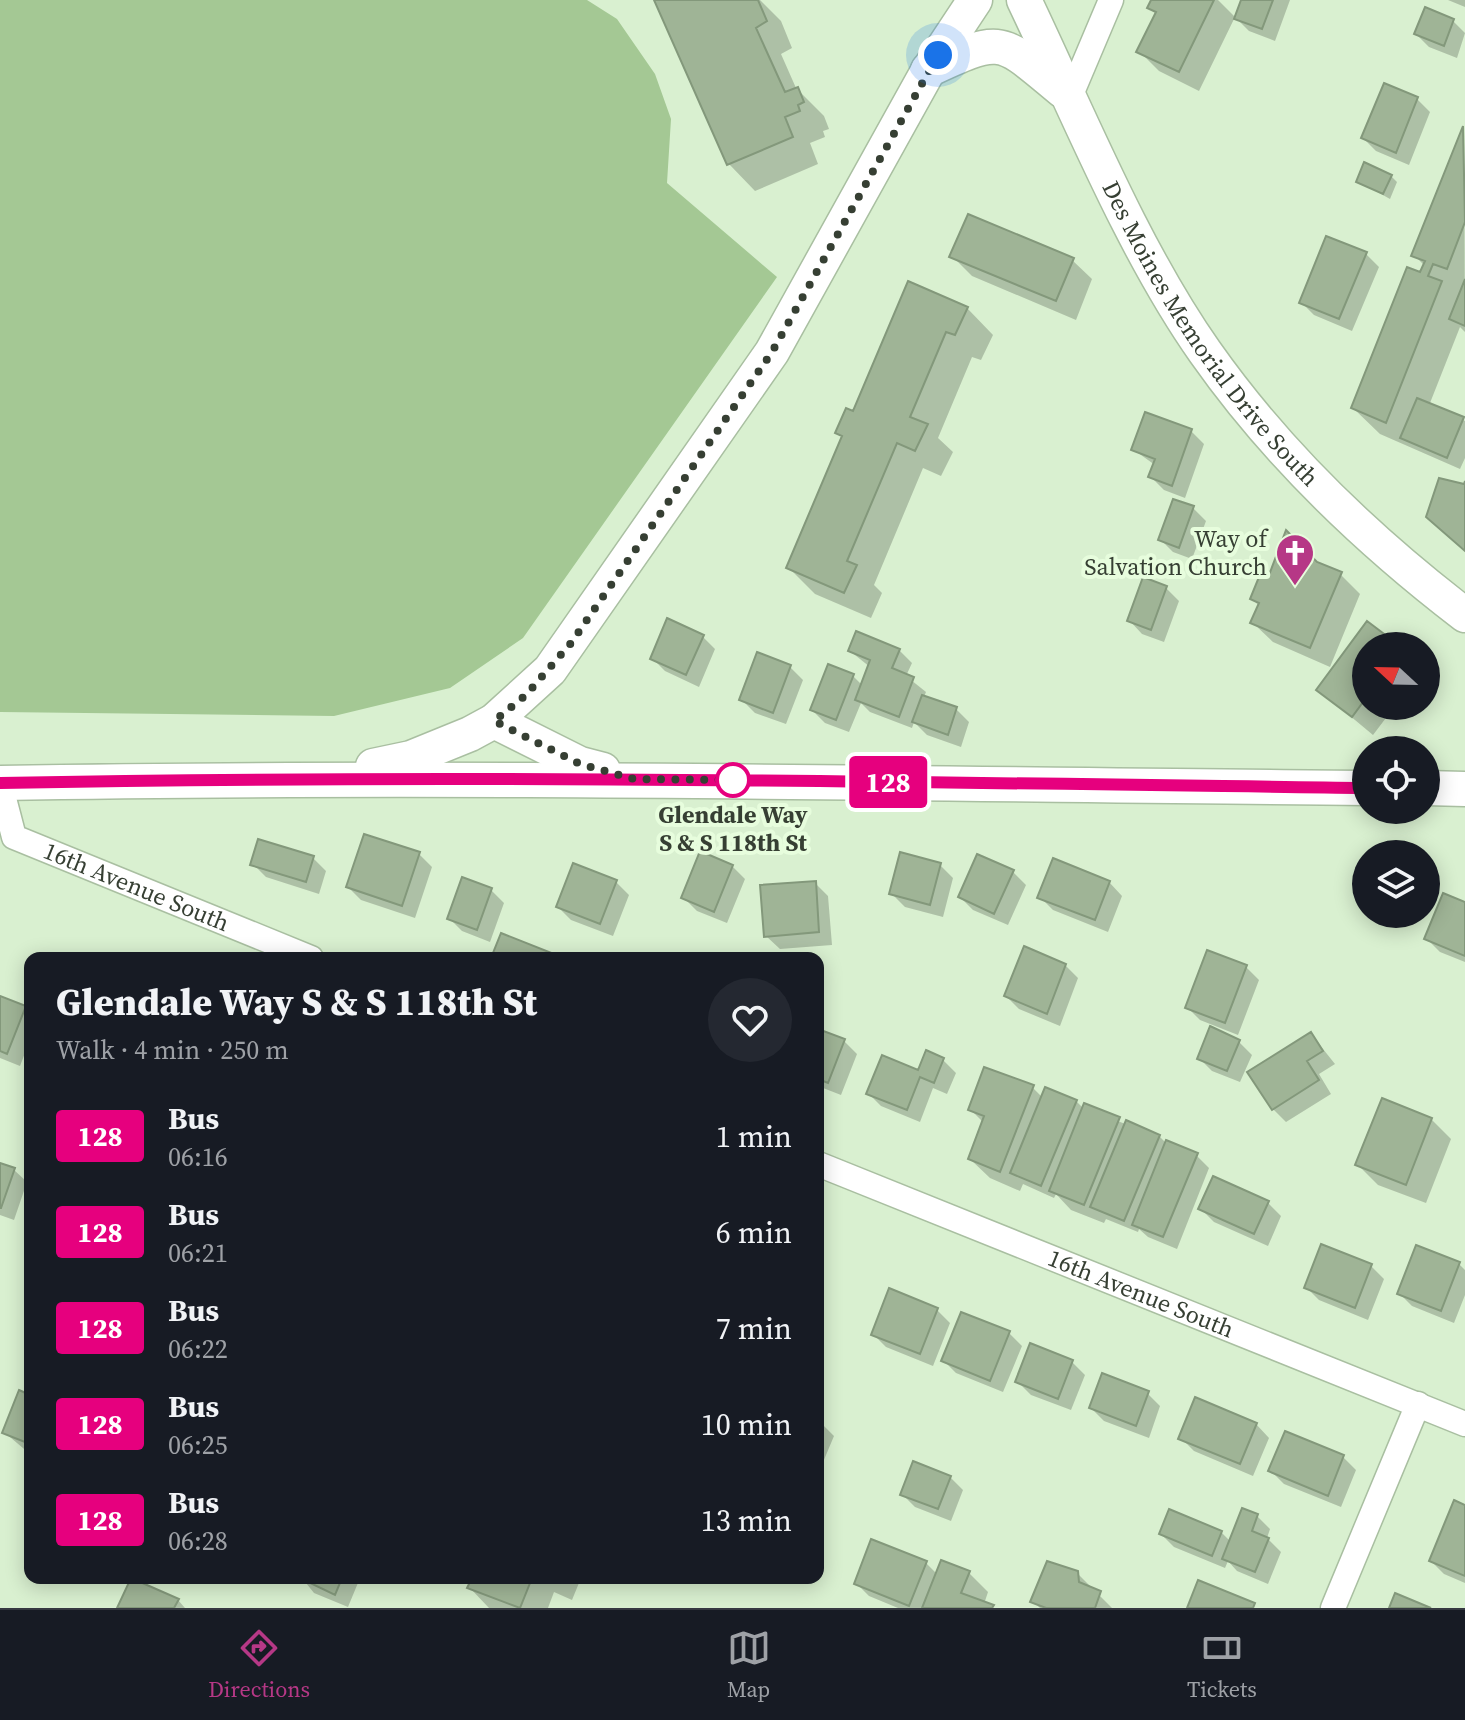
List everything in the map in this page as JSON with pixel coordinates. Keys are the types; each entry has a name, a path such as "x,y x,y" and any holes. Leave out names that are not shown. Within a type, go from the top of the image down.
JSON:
{"street":[{"path":"251,778 354,771 411,758 494,721 526,695 571,643 772,352 928,71 975,0"},
{"name":"Des Moines Memorial Drive South","path":"1024,0 1155,272 1204,350 1251,412 1352,520 1404,568 1465,615"},
{"path":"928,71 976,47 1001,46 1024,59 1070,97 1111,0"},
{"path":"494,721 580,764 634,779"},
{"path":"0,783 251,778 634,779 1352,788"},
{"name":"16th Avenue South","path":"0,783 14,837 296,952"},
{"path":"1440,788 1465,789"},
{"name":"16th Avenue South","path":"824,1166 1465,1424"},
{"path":"1333,1608 1418,1404"}],"green space":[{"path":"0,0 587,0 617,19 655,74 671,119 667,183 777,277 523,638 450,688 334,716 0,712"}],"building":[{"path":"654,0 758,0 767,21 756,28 785,92 798,87 804,102 798,105 800,111 785,117 793,137 727,165"},
{"path":"1151,0 1214,0 1179,72 1136,52 1156,12 1147,8"},
{"path":"1241,0 1273,0 1262,29 1234,19"},
{"path":"1425,7 1454,19 1444,46 1414,34"},
{"path":"1384,83 1418,97 1396,153 1361,138"},
{"path":"1463,126 1465,222 1447,269 1433,264 1428,276 1442,281 1386,423 1351,408 1407,267 1420,272 1425,261 1411,256"},
{"path":"1364,162 1392,175 1383,194 1356,182"},
{"path":"968,214 1074,258 1056,301 949,257"},
{"path":"1326,236 1367,252 1339,319 1299,303"},
{"path":"1465,279 1465,326 1449,319"},
{"path":"908,281 968,307 955,335 946,332 910,417 928,424 915,451 897,443 847,561 857,565 844,593 786,568 842,436 835,433 846,408 853,411"},
{"path":"1417,398 1464,417 1447,458 1400,438"},
{"path":"1145,412 1192,429 1172,486 1148,477 1155,459 1131,450"},
{"path":"1439,478 1464,484 1465,481 1465,551 1426,517"},
{"path":"1173,499 1194,506 1179,548 1158,540"},
{"name":"Way of Salvation Church","path":"1286,530 1317,562 1342,572 1310,648 1250,623 1259,603 1250,599 1261,572 1269,575"},
{"path":"1143,577 1167,586 1151,630 1127,621"},
{"path":"667,618 704,635 686,675 650,659"},
{"path":"1367,621 1382,632 1359,632"},
{"path":"856,631 900,649 892,668 914,677 899,717 855,700 870,660 848,651"},
{"path":"1352,641 1352,717 1316,690"},
{"path":"757,652 791,665 773,713 739,700"},
{"path":"828,664 854,674 836,720 810,710"},
{"path":"922,695 957,707 948,735 912,722"},
{"path":"364,834 420,852 402,906 346,887"},
{"path":"258,839 314,856 306,882 250,865"},
{"path":"700,851 733,865 714,912 681,898"},
{"path":"900,852 941,863 930,905 889,894"},
{"path":"977,854 1014,870 994,914 958,897"},
{"path":"1053,858 1110,881 1095,920 1037,898"},
{"path":"573,863 617,880 600,924 556,907"},
{"path":"462,877 492,888 477,930 447,919"},
{"path":"816,881 819,932 764,937 760,885"},
{"path":"1443,893 1465,902 1465,956 1424,939 1429,928 1440,928"},
{"path":"501,933 549,952 493,952"},
{"path":"1024,946 1066,964 1047,1014 1004,996"},
{"path":"1207,950 1247,965 1225,1023 1185,1008"},
{"path":"0,996 24,1005 24,1011 7,1054 0,1051"},
{"path":"1210,1026 1240,1040 1227,1071 1197,1059"},
{"path":"824,1031 845,1039 828,1083 824,1081"},
{"path":"1311,1032 1323,1051 1307,1061 1319,1080 1272,1110 1247,1072"},
{"path":"926,1050 944,1058 934,1083 920,1077 907,1110 866,1094 882,1055 918,1070"},
{"path":"984,1067 1034,1085 1000,1172 968,1159 984,1116 968,1110"},
{"path":"1045,1087 1077,1100 1041,1186 1010,1173"},
{"path":"1382,1098 1432,1118 1406,1185 1355,1165"},
{"path":"1084,1103 1120,1117 1084,1205 1049,1191"},
{"path":"1126,1120 1160,1135 1124,1221 1090,1207"},
{"path":"1166,1140 1198,1153 1163,1237 1132,1225"},
{"path":"0,1163 15,1168 1,1208 0,1208"},
{"path":"1213,1176 1269,1201 1254,1234 1198,1209"},
{"path":"1321,1244 1372,1264 1355,1308 1304,1288"},
{"path":"1416,1245 1460,1262 1441,1311 1397,1294"},
{"path":"889,1288 938,1308 920,1354 871,1335"},
{"path":"961,1312 1010,1331 990,1381 941,1361"},
{"path":"1030,1343 1073,1360 1058,1399 1015,1382"},
{"path":"1102,1373 1149,1391 1136,1426 1089,1408"},
{"path":"19,1390 24,1392 24,1442 2,1433"},
{"path":"1195,1397 1257,1423 1240,1464 1178,1439"},
{"path":"1285,1431 1344,1455 1328,1496 1268,1471"},
{"path":"913,1461 951,1476 938,1509 900,1495"},
{"path":"1454,1500 1465,1505 1465,1576 1429,1561"},
{"path":"1242,1508 1258,1514 1252,1531 1269,1538 1255,1572 1222,1559"},
{"path":"1169,1509 1222,1531 1212,1556 1159,1534"},
{"path":"871,1539 927,1561 909,1606 854,1584"},
{"path":"941,1560 970,1571 961,1593 994,1605 992,1608 922,1608"},
{"path":"1047,1561 1078,1571 1079,1582 1101,1591 1095,1608 1046,1608 1030,1602"},
{"path":"1198,1580 1255,1603 1253,1608 1187,1608"},
{"path":"128,1584 145,1584 179,1599 174,1608 117,1608"},
{"path":"312,1584 340,1584 335,1595"},
{"path":"469,1584 530,1584 520,1608 467,1588"},
{"path":"1395,1593 1431,1608 1389,1608"}],"bus line":[{"name":"128","path":"0,783 251,778 634,779 1352,788"}],"place":[{"name":"Way of Salvation Church","path":"1295,587"},
{"name":"Glendale Way S & S 118th St","path":"733,780"}],"route":[{"path":"733,780 634,779 580,764 494,721 526,695 571,643 772,352 938,55"}]}
